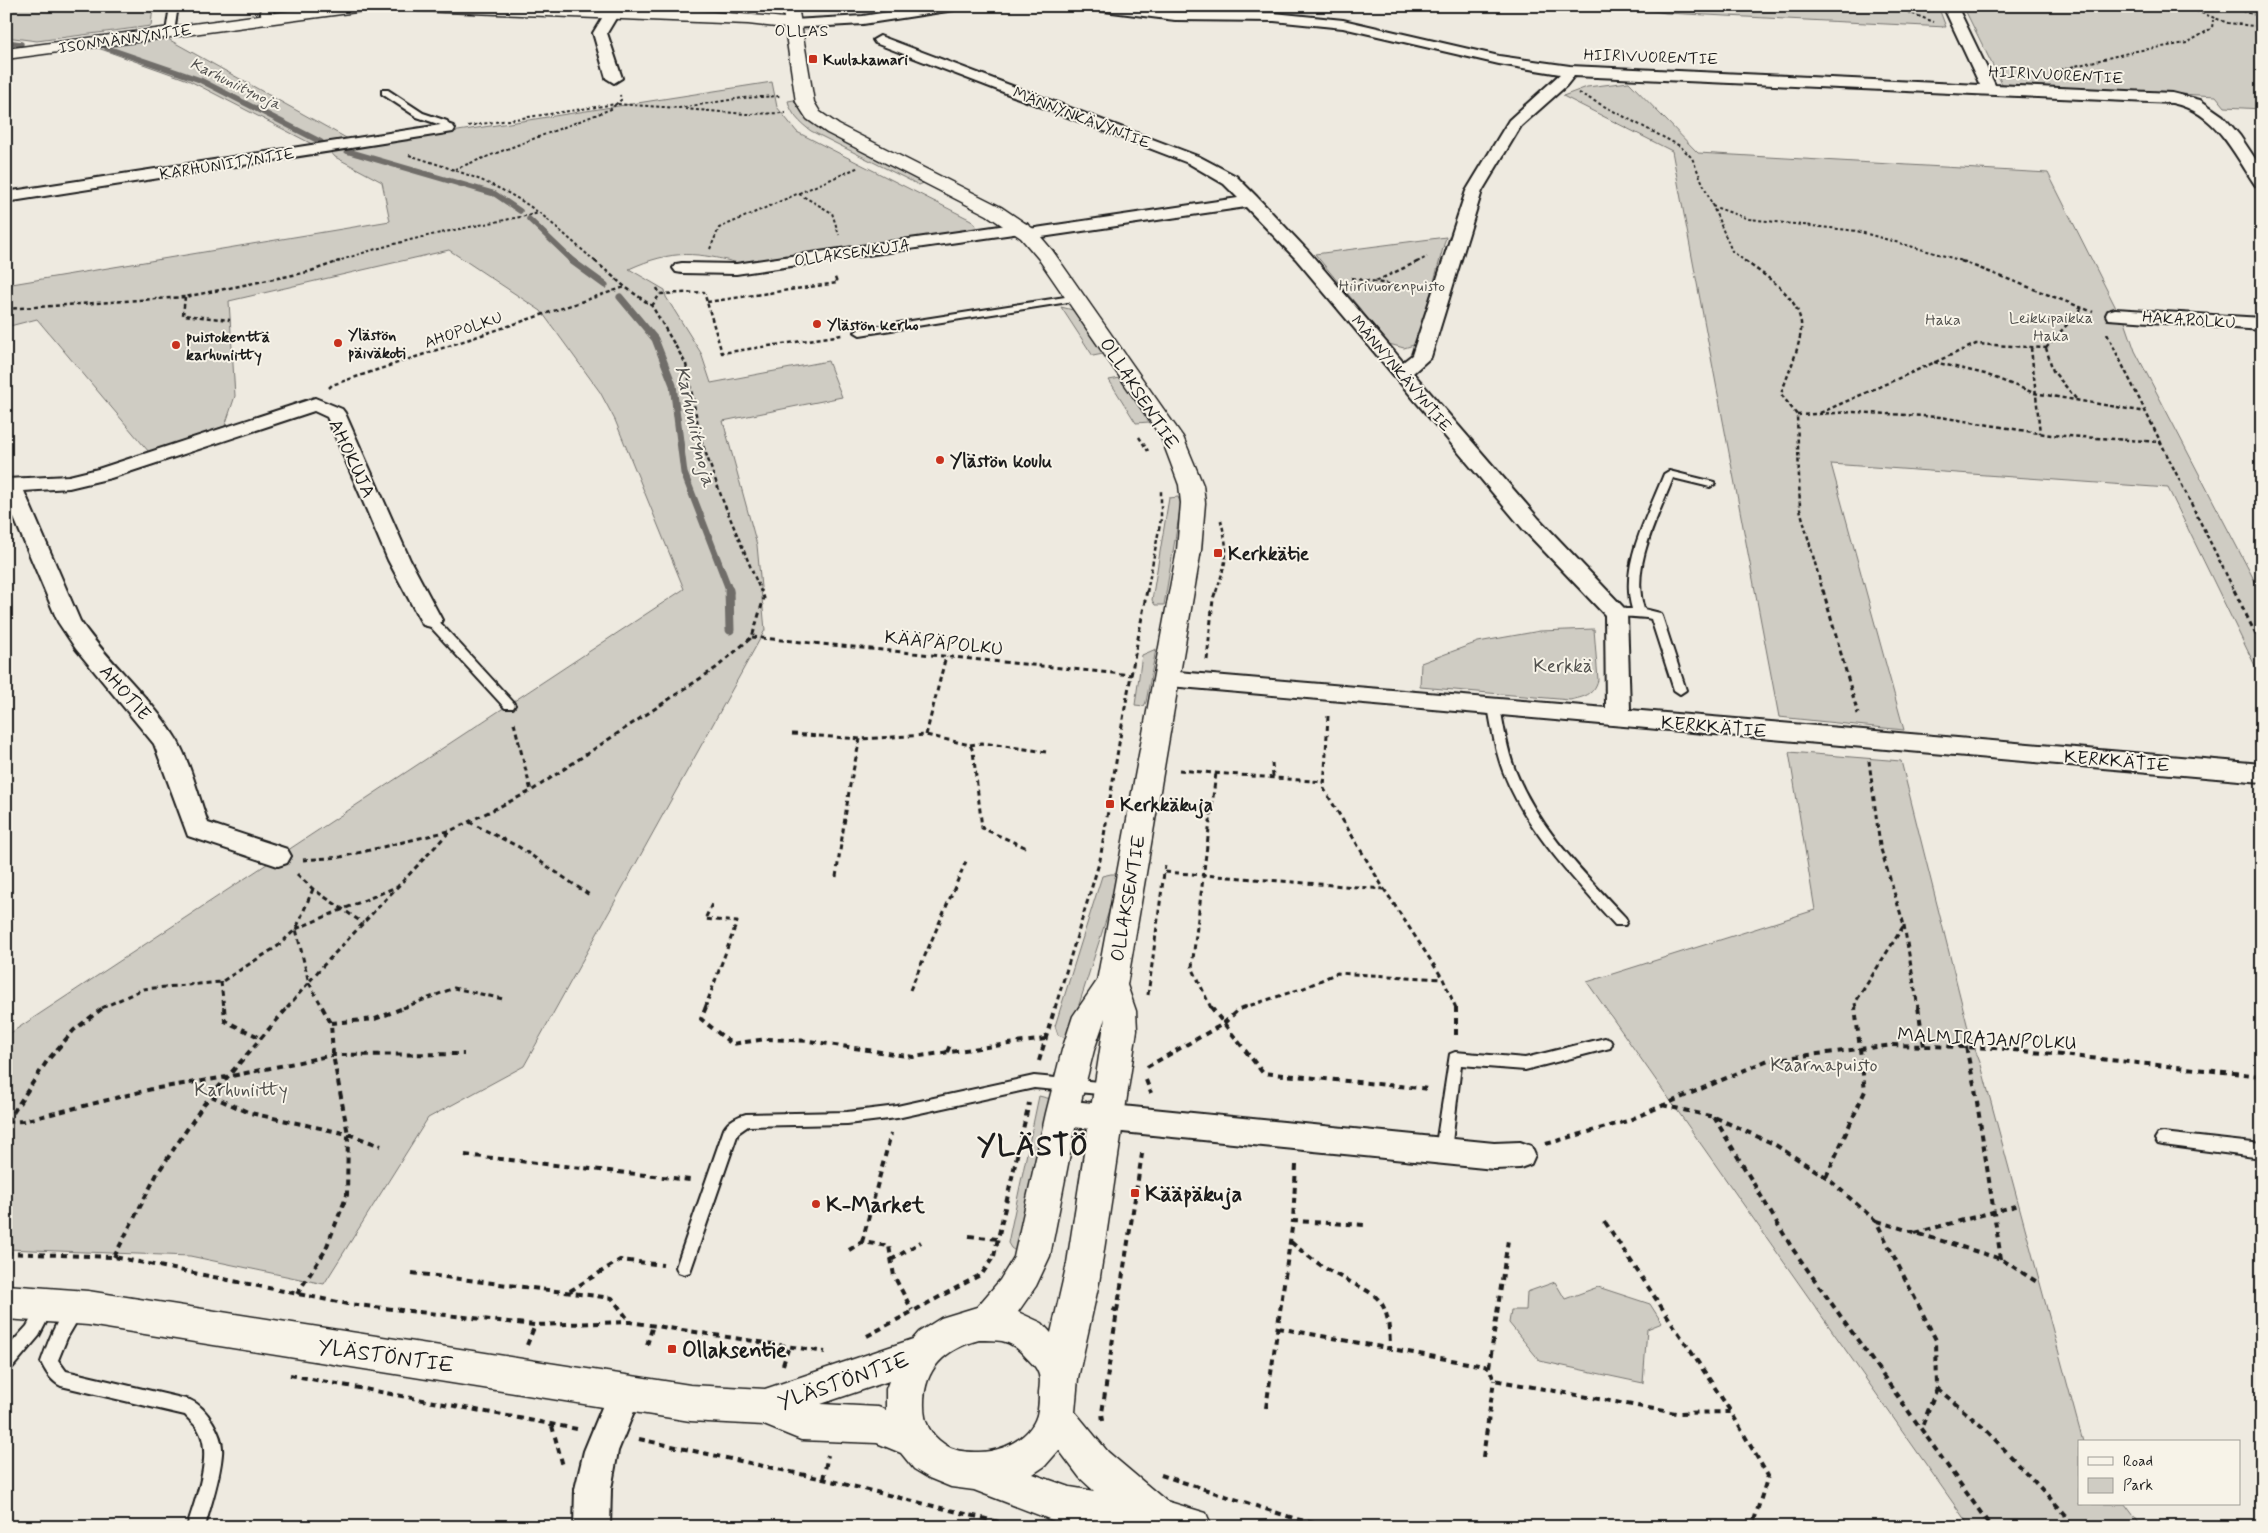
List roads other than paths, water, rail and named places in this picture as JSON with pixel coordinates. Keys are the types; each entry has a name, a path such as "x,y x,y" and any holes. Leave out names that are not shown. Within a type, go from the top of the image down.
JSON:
{"street":[{"name":"ISONMÄNNYNTIE","path":"6,54 170,32 267,12 364,6"},
{"path":"418,6 748,19 793,24 879,18 954,6"},
{"name":"OLLAKSENTIE","path":"790,6 805,102 813,115 832,129 994,211 1024,231 1078,298 1172,437 1191,485 1193,503 1189,550 1112,985 1122,1019 1081,1281 1058,1399"},
{"name":"HIIRIVUORENTIE","path":"1096,6 1175,16 1274,17 1343,24 1566,77 1989,88 2172,98 2197,104 2208,110 2229,133 2262,182"},
{"path":"1950,6 1989,88"},
{"path":"612,13 601,28 600,33 614,78"},
{"name":"MÄNNYNKÄVYNTIE","path":"880,40 1194,160 1230,180 1317,272 1531,524 1616,613"},
{"path":"1402,373 1421,357 1474,191 1515,123 1566,77"},
{"name":"KARHUNIITYNTIE","path":"6,197 447,129"},
{"name":"OLLAKSENKUJA","path":"682,268 736,268 1251,201"},
{"name":"HAKAPOLKU","path":"2110,322 2262,324"},
{"name":"AHOKUJA","path":"8,485 69,482 104,474 315,404 335,412 399,560 431,620"},
{"name":"AHOTIE","path":"8,485 69,622 84,644 155,726 166,742 197,829 278,856"},
{"path":"1616,613 1618,717"},
{"name":"KERKKÄTIE","path":"1166,679 1618,717 1866,745 2262,773"},
{"name":"OLLAKSENTIE","path":"986,1323 1007,1301 1026,1271 1032,1256 1065,1099 1089,1016 1112,985"},
{"path":"1065,1099 1109,1104 1148,1122 1494,1156 1520,1155"},
{"name":"YLÄSTÖNTIE","path":"6,1302 62,1306 471,1367 624,1394 690,1403 765,1408 802,1422 878,1425 914,1440"},
{"name":"YLÄSTÖNTIE","path":"986,1323 1001,1324 1022,1331 1039,1344 1050,1357 1058,1399 1094,1466 1174,1522 1070,1507 978,1473 947,1468 935,1461 914,1440 905,1421 903,1401 907,1377 922,1353 934,1340 958,1328 986,1323"},
{"name":"YLÄSTÖNTIE","path":"765,1408 834,1382 922,1353"},
{"path":"592,1527 593,1489 601,1451 624,1394"},
{"name":"YLÄSTÖNTIE","path":"978,1473 1000,1470 1025,1457 1042,1442 1058,1399"}],"lane":[{"path":"170,32 174,6"},
{"path":"385,92 420,115 444,123 447,129"},
{"path":"860,332 1078,298"},
{"path":"1639,612 1635,600 1633,578 1636,562 1669,474 1710,484"},
{"path":"1616,613 1639,612 1656,616 1680,690"},
{"name":"AHOKUJA","path":"431,620 509,705"},
{"path":"1494,707 1509,771 1527,805 1561,855 1620,921"},
{"path":"1443,1151 1456,1058 1525,1064 1605,1044"},
{"path":"684,1267 732,1129 746,1120 847,1118 897,1112 1034,1082 1065,1099"},
{"path":"2163,1139 2262,1151"},
{"path":"6,1362 33,1331 62,1306"},
{"path":"62,1306 60,1334 49,1362 60,1378 190,1408 206,1424 214,1452 209,1480 196,1527"}],"waterway":[{"name":"Karhuniitynoja","path":"6,42 21,44"},
{"name":"Karhuniitynoja","path":"107,48 200,80 321,142"},
{"name":"Karhuniitynoja","path":"347,151 495,194 520,211"},
{"name":"Karhuniitynoja","path":"529,219 574,262"},
{"name":"Karhuniitynoja","path":"572,261 605,285"},
{"name":"Karhuniitynoja","path":"620,297 655,339 673,385 684,473 730,592"},
{"name":"Karhuniitynoja","path":"729,590 730,630"}],"place":[{"name":"Kuulakamari","path":"813,59"},
{"name":"Ylästön kerho","path":"817,324"},
{"name":"Ylästön päiväkoti","path":"338,343"},
{"name":"puistokenttä karhuniitty","path":"176,345"},
{"name":"Ylästön koulu","path":"940,460"},
{"name":"Kerkkätie","path":"1218,553"},
{"name":"Kerkkäkuja","path":"1110,804"},
{"name":"Kääpäkuja","path":"1135,1193"},
{"name":"K-Market","path":"816,1204"},
{"name":"Ollaksentie","path":"672,1349"}],"district":[{"name":"OLLAS","path":"802,30"},
{"name":"YLÄSTÖ","path":"1033,1145"}],"park label":[{"name":"Hiirivuorenpuisto","path":"1392,285"},
{"name":"Haka","path":"1943,319"},
{"name":"Leikkipaikka Haka","path":"2051,326"},
{"name":"Kerkkä","path":"1563,665"},
{"name":"Kaarnapuisto","path":"1824,1064"},
{"name":"Karhuniitty","path":"241,1089"}]}
